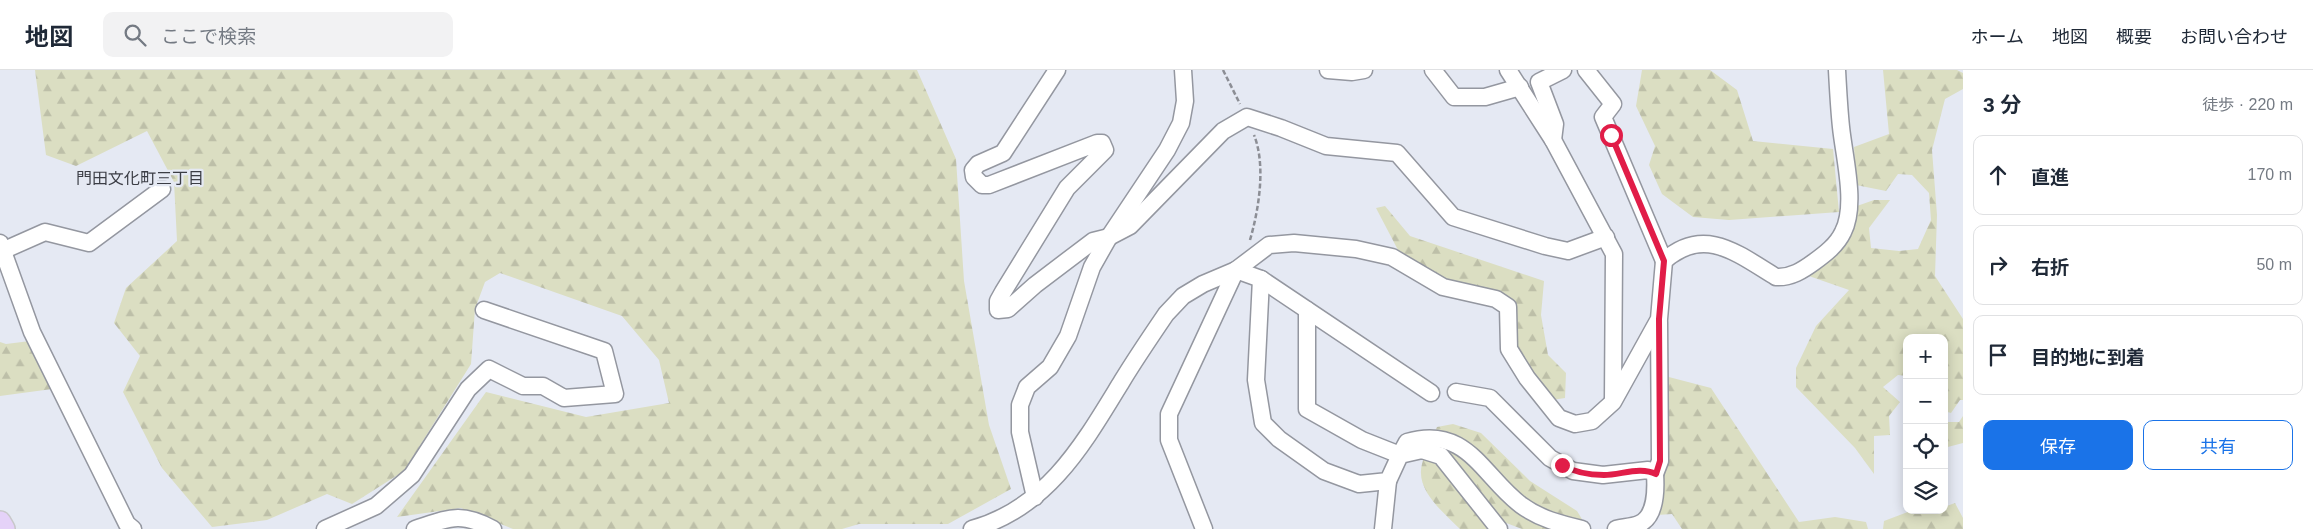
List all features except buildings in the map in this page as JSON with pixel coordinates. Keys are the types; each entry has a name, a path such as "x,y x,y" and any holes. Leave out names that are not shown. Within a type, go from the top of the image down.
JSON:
{"main road":[{"path":"0,522 4,529"}],"street":[{"path":"1057,70 1003,153 978,164 973,170 974,177 982,185 989,185 1097,143 1102,143 1105,146 1105,150 1067,188 1003,292 998,302 998,310 1008,308 1093,241 1109,237 1130,226 1223,132 1247,117 1326,146 1397,153 1453,217 1545,246 1568,251 1606,237"},
{"path":"1035,497 1020,432 1020,405 1028,387 1050,367 1068,336 1092,267 1109,237 1167,150 1181,122 1185,101 1183,70"},
{"path":"1328,70 1352,72 1364,70"},
{"path":"1433,70 1454,97 1485,97 1520,87"},
{"path":"1508,70 1553,140 1614,254 1613,402"},
{"path":"1553,140 1555,124 1540,82 1563,70"},
{"path":"1586,70 1613,104 1603,117 1664,261 1659,319 1660,461 1656,474 1656,489 1652,510 1641,524 1616,529"},
{"path":"1664,261 1676,250 1701,242 1724,246 1776,277 1783,277 1802,270 1831,249 1844,231 1849,204 1840,125 1837,70"},
{"path":"133,529 127,524 32,332 0,246 45,232 89,243 162,189"},
{"path":"972,529 995,523 1035,497 1082,447 1166,314 1183,296 1203,284 1236,270 1269,245 1294,243 1356,249 1392,257 1444,287 1496,299 1508,307 1509,349 1527,378 1559,418 1575,424 1592,421 1613,402 1659,319"},
{"path":"1236,270 1260,279 1431,393"},
{"path":"1204,529 1169,440 1168,414 1236,270"},
{"path":"1260,279 1256,380 1263,423 1279,439 1324,471 1359,484 1388,481"},
{"path":"325,529 376,506 412,475 468,389 488,369 523,386 543,386 564,398 615,394 604,351 484,310"},
{"path":"1307,310 1307,409 1362,440 1400,456 1422,450 1441,456 1499,529"},
{"path":"1456,392 1490,398 1550,458 1573,472 1603,475 1648,470 1656,474"},
{"path":"1382,529 1388,481 1407,442 1421,438 1442,439 1462,448 1484,466 1520,505 1545,519 1582,529"},
{"path":"415,529 452,517 477,520 494,529"}],"path":[{"path":"1223,70 1247,117 1256,142 1260,179 1258,205 1248,246"}],"green space":[{"path":"35,70 917,70 956,159 964,281 989,425 1011,489 948,524 859,524 842,529 513,529 461,508 397,517 486,392 586,417 669,403 659,360 622,316 500,273 485,282 475,309 471,364 404,471 352,504 327,494 267,520 212,527 162,468 123,392 140,356 114,323 126,288 177,241 174,182 147,131 76,166 46,155"},
{"path":"1642,70 1710,70 1737,90 1753,141 1833,149 1839,212 1729,220 1693,217 1662,194 1649,165 1655,146 1636,106"},
{"path":"1883,70 1957,70 1963,73 1963,89 1945,99 1932,150 1937,215 1935,276 1963,319 1963,400 1960,400 1951,413 1948,412 1948,334 1903,334 1903,376 1898,375 1883,387 1900,402 1889,416 1890,435 1874,436 1874,474 1855,448 1796,387 1796,368 1816,326 1849,290 1806,275 1857,206 1874,200 1890,200 1869,228 1871,248 1899,251 1918,249 1931,220 1929,193 1912,175 1898,174 1886,191 1856,185 1854,147 1889,134"},
{"path":"1385,206 1410,236 1544,281 1541,315 1548,355 1566,373 1565,398 1552,400 1516,346 1517,307 1500,294 1445,281 1398,250 1376,208"},
{"path":"30,341 52,389 0,396 0,342 6,344"},
{"path":"1665,376 1711,388 1799,522 1835,517 1866,522 1868,529 1682,529 1672,514 1657,515 1664,480 1667,446"},
{"path":"1963,416 1963,443 1948,447 1948,422 1959,422"},
{"path":"1453,424 1481,433 1530,481 1577,511 1588,529 1522,529 1501,521 1489,529 1460,529 1426,492 1421,474 1423,459 1437,427"},
{"path":"1955,503 1963,518 1963,529 1883,529 1884,521 1903,514 1948,514 1948,506"}],"district":[{"name":"門田文化町三丁目","path":"140,178"}],"route":[{"path":"1562,465 1573,472 1603,475 1648,470 1656,474 1660,461 1659,319 1664,261 1611,135"}]}
